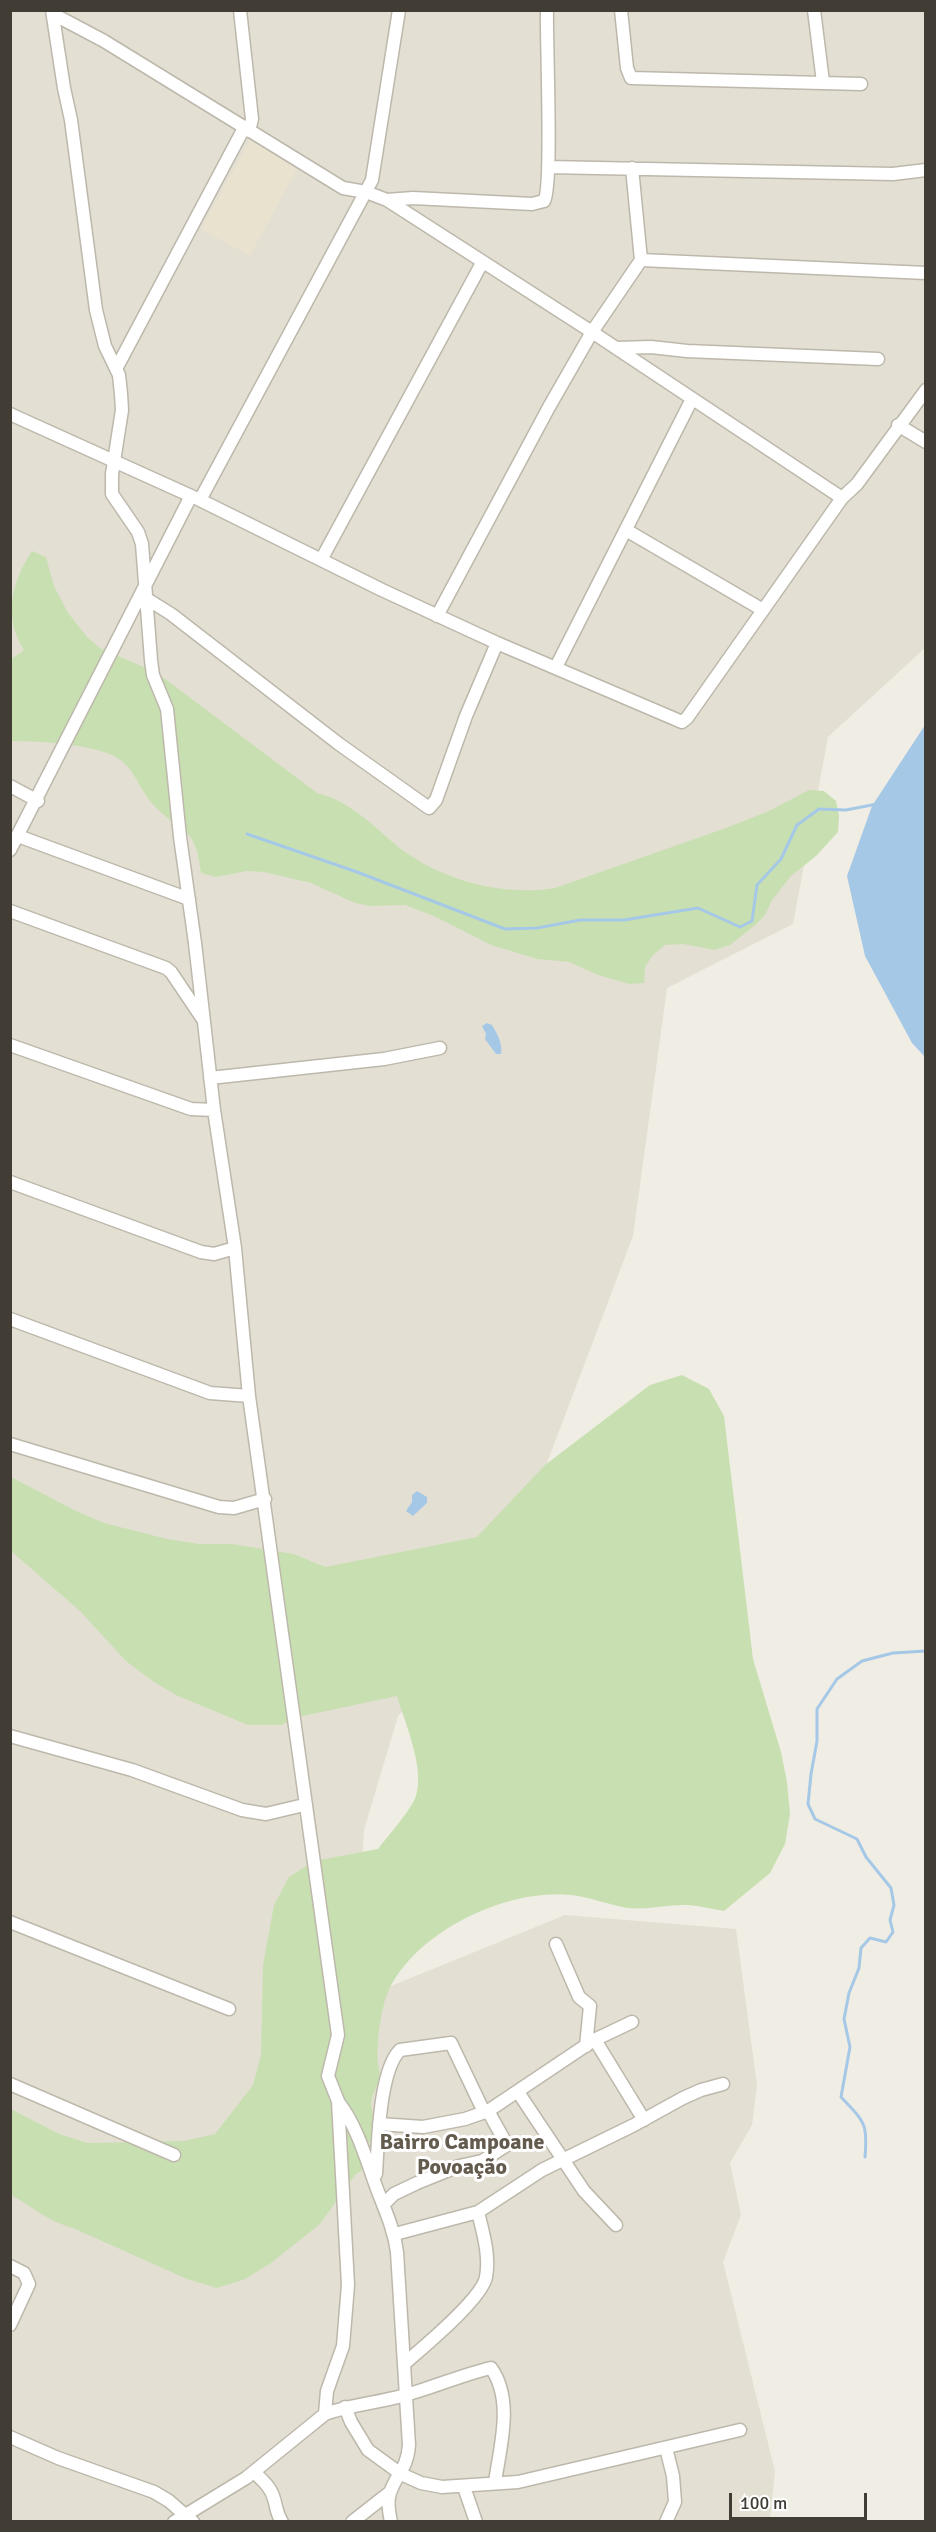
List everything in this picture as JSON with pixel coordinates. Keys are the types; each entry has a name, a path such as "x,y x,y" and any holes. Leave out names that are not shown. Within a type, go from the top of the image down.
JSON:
{"street":[{"path":"116,369 252,119 240,10"},
{"path":"10,850 38,801 146,583 366,192 375,171 399,10"},
{"path":"387,200 413,198 538,204 547,197 547,10"},
{"path":"621,10 627,68 631,78 861,84"},
{"path":"814,10 823,82"},
{"path":"53,12 343,188 366,192 387,200 592,332 842,498"},
{"path":"53,12 71,120 96,310 105,346 119,375 122,410 112,494 140,537 153,675 167,709 180,837 214,1110 235,1248 249,1396 265,1499 304,1805 336,2012 338,2035 328,2076 338,2101 350,2117 370,2164 395,2234 409,2445 408,2460 389,2493 352,2522"},
{"path":"548,167 893,174 926,170"},
{"path":"437,616 549,407 592,332 641,260 632,168"},
{"path":"641,260 926,273"},
{"path":"321,560 482,262"},
{"path":"616,348 651,346 687,351 878,359"},
{"path":"10,414 195,498 437,616 682,722 842,498 857,484 898,425 926,390"},
{"path":"556,667 692,399"},
{"path":"898,425 926,442"},
{"path":"626,530 763,610"},
{"path":"147,599 171,614 373,770 429,808 436,800 466,716 497,643"},
{"path":"10,786 38,801"},
{"path":"18,836 189,899"},
{"path":"10,910 166,968 204,1021"},
{"path":"10,1045 191,1109 214,1110"},
{"path":"210,1078 384,1059 440,1048"},
{"path":"10,1182 201,1252 214,1254 235,1248"},
{"path":"10,1319 210,1393 222,1396 249,1396"},
{"path":"10,1443 219,1508 234,1508 265,1499"},
{"path":"10,1736 132,1770 248,1812 266,1814 304,1805"},
{"path":"10,1922 230,2009"},
{"path":"556,1944 579,1997 590,2006 591,2043 644,2120"},
{"path":"379,2124 423,2127 465,2120 486,2112 591,2043 632,2022"},
{"path":"376,2185 381,2105 393,2059 400,2050 406,2048 451,2043 486,2112 507,2145 482,2161 459,2166 394,2194 383,2205"},
{"path":"10,2084 174,2155"},
{"path":"395,2234 478,2212 542,2170 644,2120 683,2098 701,2090 723,2085"},
{"path":"518,2092 584,2191 616,2225"},
{"path":"326,2414 327,2391 343,2346 348,2285 338,2101"},
{"path":"404,2364 454,2319 486,2278 487,2251 478,2212"},
{"path":"10,2266 24,2273 29,2284 10,2325"},
{"path":"10,2437 58,2458 154,2492 169,2500 184,2519 254,2472 326,2414 345,2407 375,2403 404,2395 491,2368 502,2393 503,2415 495,2482"},
{"path":"345,2407 368,2450 401,2474 421,2483 442,2487 518,2482 740,2430"},
{"path":"666,2448 673,2476 675,2502 666,2522"},
{"path":"254,2472 267,2484 274,2499 276,2514 282,2522"},
{"path":"464,2487 476,2522"},
{"path":"389,2493 390,2522"}],"shaded area":[{"path":"11,11 925,11 925,648 828,737 793,924 667,988 633,1236 522,1529 467,1645 398,1716 364,1830 352,2002 565,1915 736,1929 757,2085 752,2125 730,2163 741,2215 723,2262 775,2471 770,2521 11,2522"},
{"path":"250,140 297,169 250,256 201,229"}],"green space":[{"path":"32,551 46,557 54,586 68,613 88,638 100,648 157,673 317,793 350,807 412,857 450,876 471,883 514,890 555,888 726,828 769,811 809,790 824,791 836,801 839,816 838,832 816,856 791,876 772,900 765,915 730,945 715,950 683,944 665,945 653,955 645,967 644,983 629,984 598,975 569,962 537,959 491,945 434,916 405,905 370,906 355,903 311,883 264,872 247,871 216,877 201,873 195,845 190,836 160,812 122,761 112,755 85,747 11,741 10,660 24,650 13,625 12,600 19,575"},
{"path":"682,1375 709,1389 724,1416 753,1659 781,1752 787,1782 790,1814 785,1844 770,1873 724,1911 688,1905 628,1908 578,1896 545,1895 518,1899 490,1908 438,1935 398,1974 386,1997 378,2035 380,2073 371,2103 379,2124 368,2145 370,2164 355,2175 320,2224 271,2263 245,2279 217,2288 187,2279 65,2226 11,2195 11,2109 59,2134 88,2143 184,2141 215,2134 253,2085 261,2055 263,1965 274,1905 289,1877 314,1861 378,1849 410,1808 416,1796 418,1772 413,1746 397,1696 303,1716 281,1725 248,1725 178,1696 154,1682 126,1661 80,1611 11,1551 11,1477 104,1523 167,1539 199,1544 232,1544 294,1554 325,1567 477,1537 545,1465 650,1385"}],"water":[{"path":"925,725 925,1057 912,1043 865,956 847,876 872,806"},
{"path":"487,1023 492,1025 498,1035 501,1054 496,1054 485,1039 486,1034 482,1026"},
{"path":"417,1491 427,1497 427,1503 413,1516 406,1511 412,1502 412,1495"}],"waterway":[{"path":"247,834 357,872 505,929 537,928 580,920 624,920 698,908 740,927 752,921 757,885 781,859 797,825 819,809 846,810 877,804"},
{"path":"865,2157 866,2136 863,2123 841,2097 850,2047 844,2019 849,1993 859,1968 861,1948 870,1938 886,1942 893,1932 890,1920 894,1905 891,1888 866,1857 857,1839 815,1819 808,1804 817,1741 817,1709 837,1679 862,1661 893,1653 926,1651"}],"district":[{"name":"Bairro Campoane Povoação","path":"462,2156"}]}
